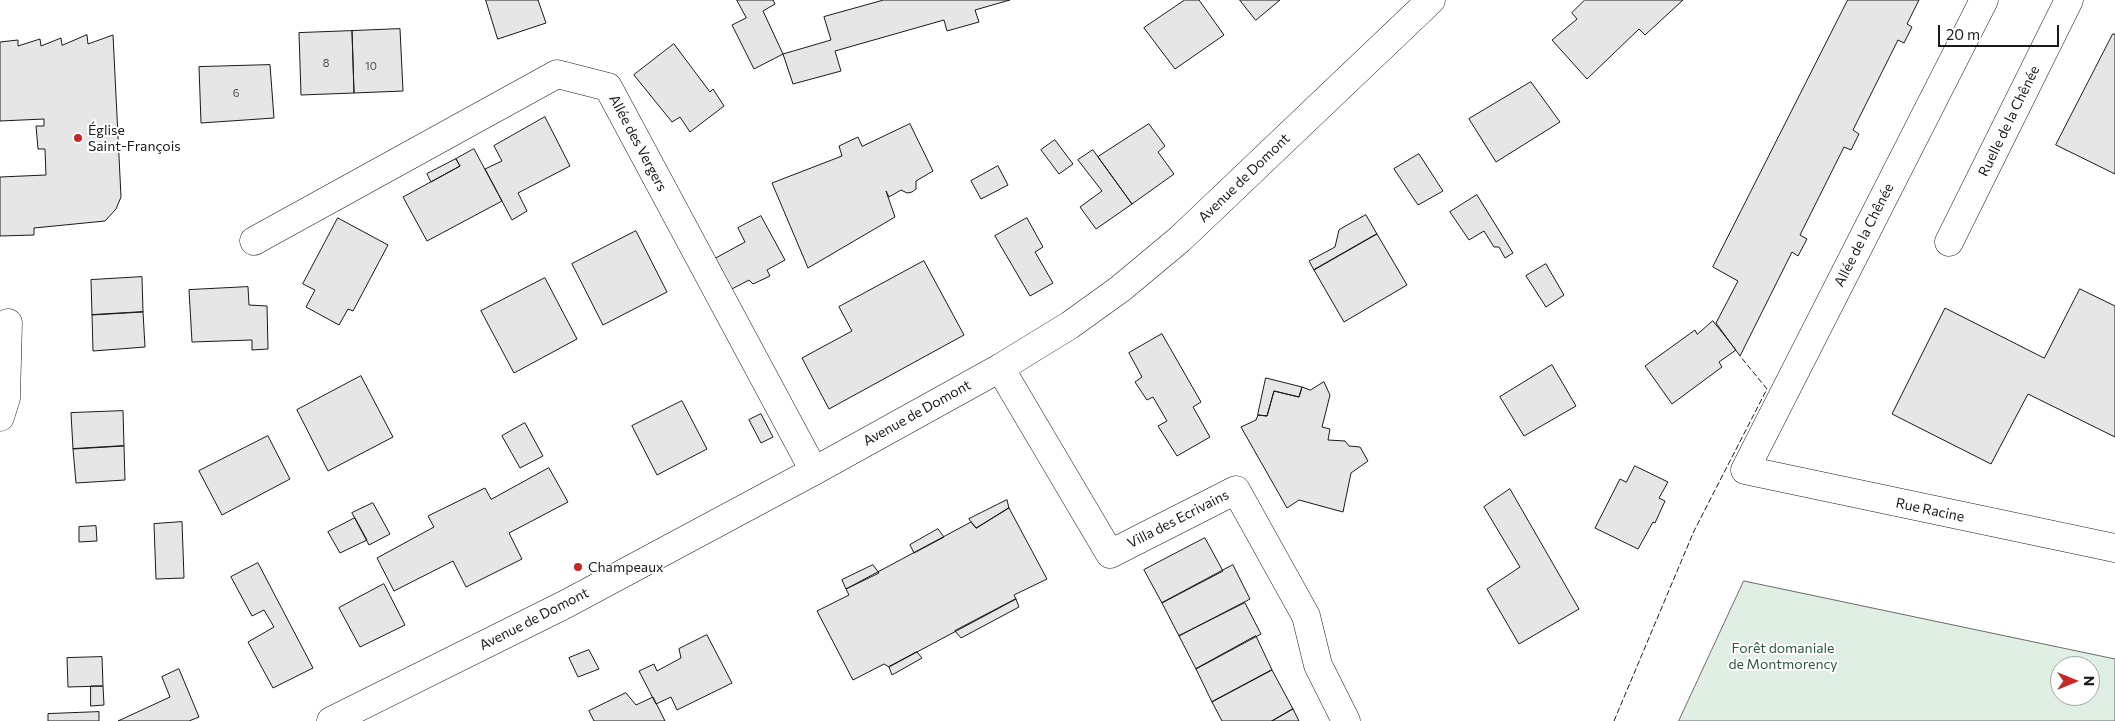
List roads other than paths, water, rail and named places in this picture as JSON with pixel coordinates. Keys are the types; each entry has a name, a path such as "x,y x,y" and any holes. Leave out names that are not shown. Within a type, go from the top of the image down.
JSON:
{"street":[{"name":"Avenue de Domont","path":"331,721 566,604 814,471 1000,368 1070,325 1120,289 1180,239 1431,0"},
{"name":"Allée de la Chênée","path":"1744,470 1984,0"},
{"name":"Ruelle de la Chênée","path":"1949,242 2069,0"},
{"name":"Allée des Vergers","path":"254,241 557,74 608,87 814,471"},
{"path":"0,417 6,398 8,324"},
{"name":"Villa des Ecrivains","path":"1000,368 1110,554 1236,490 1306,616 1318,665 1346,721"},
{"name":"Rue Racine","path":"1744,470 2115,548"}],"place":[{"name":"Église Saint-François","path":"78,138"},
{"name":"Champeaux","path":"578,567"}],"park label":[{"name":"Forêt domaniale de Montmorency","path":"1783,656"}]}
